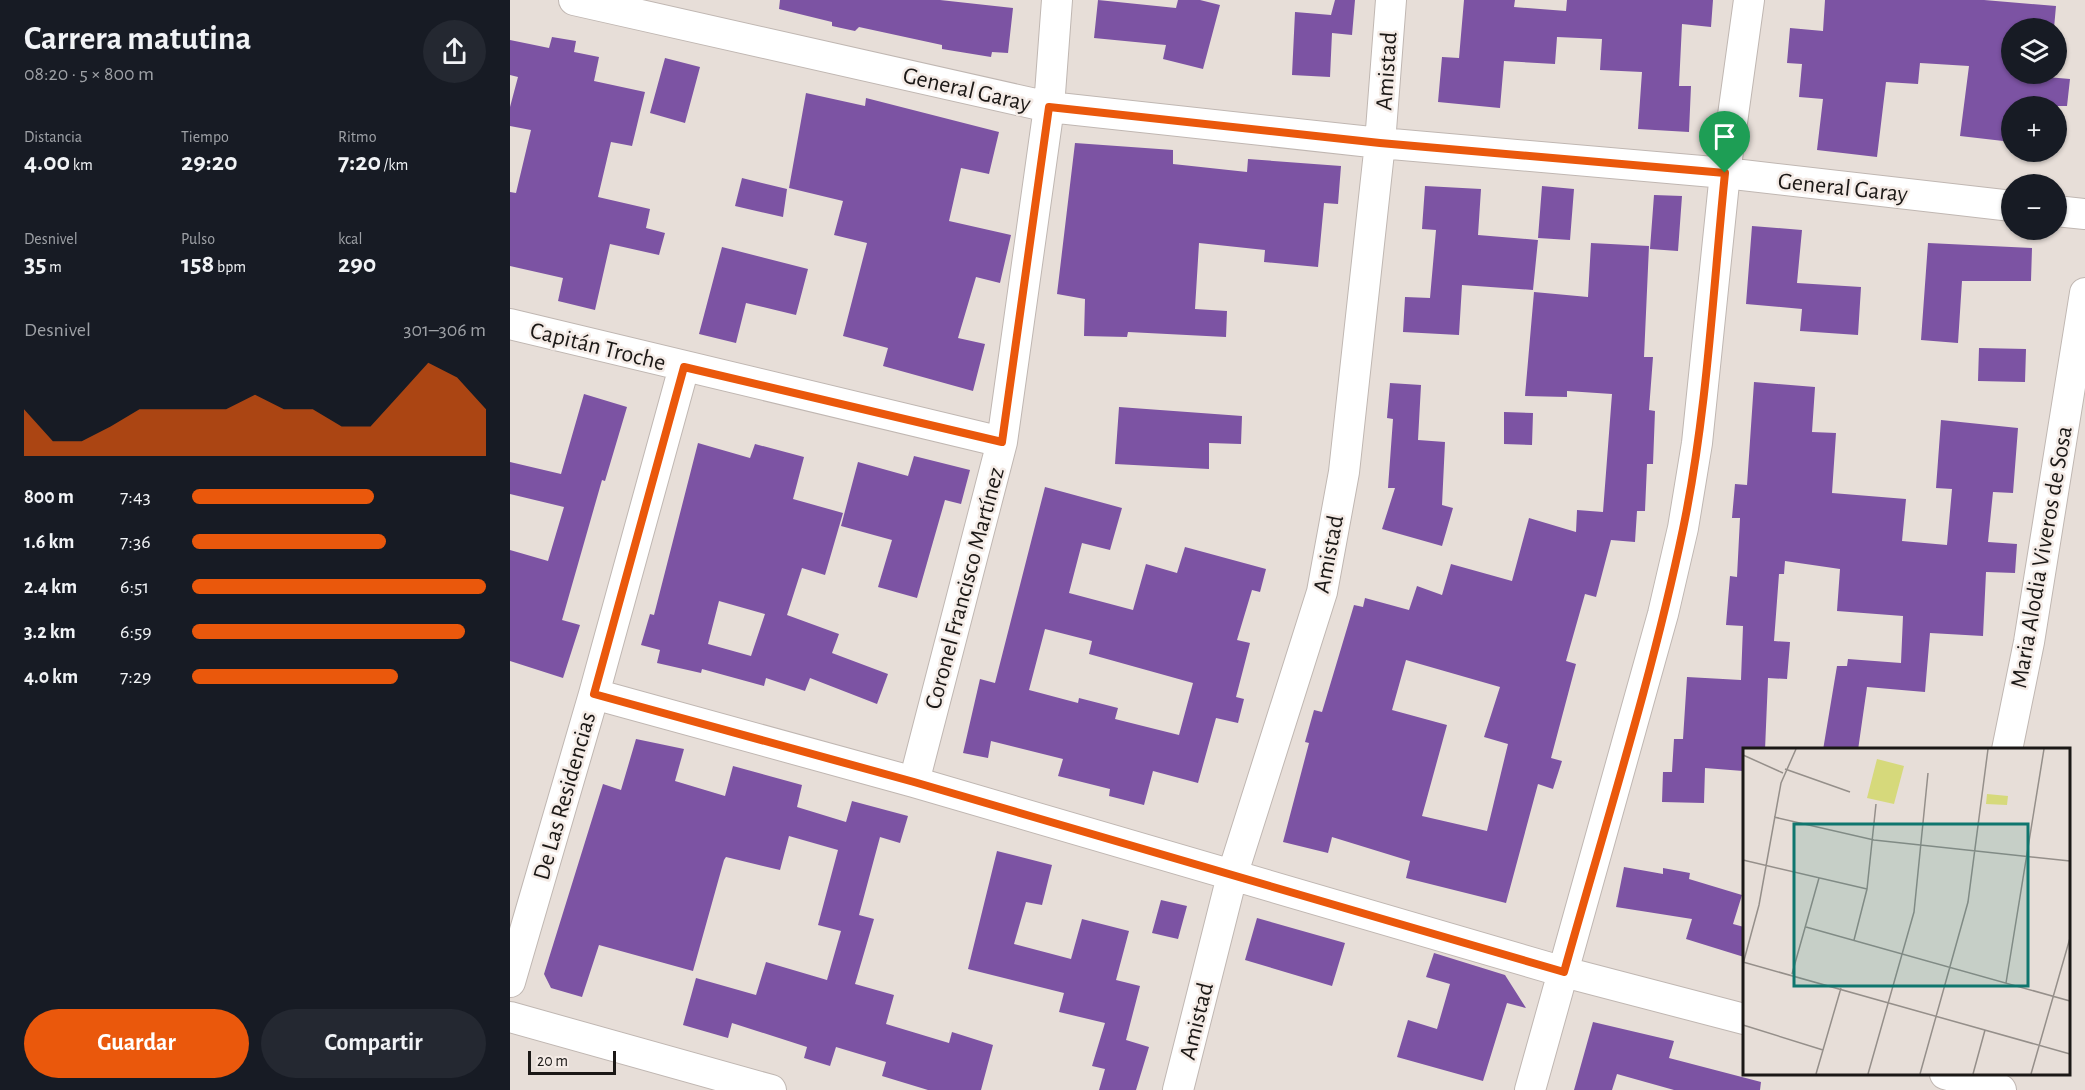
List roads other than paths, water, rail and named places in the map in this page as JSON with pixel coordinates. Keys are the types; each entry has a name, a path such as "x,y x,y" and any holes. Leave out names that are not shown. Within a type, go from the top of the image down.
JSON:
{"street":[{"name":"General Garay","path":"574,0 1049,107 1380,143 1725,173 2001,205"},
{"name":"Coronel Francisco Martínez","path":"914,782 1002,442 1049,107 1057,0"},
{"name":"Amistad","path":"1178,1090 1232,876 1322,592 1344,472 1380,143 1391,0"},
{"path":"1530,1090 1663,614 1683,528 1697,443 1725,173 1749,0"},
{"path":"2067,212 2085,214"},
{"name":"Maria Alodia Viveros de Sosa","path":"2007,748 2029,642 2085,293"},
{"name":"Capitán Troche","path":"510,324 1002,442"},
{"name":"De Las Residencias","path":"510,982 594,694 684,367"},
{"path":"594,694 914,782 1564,972 1743,1019"},
{"path":"510,1017 771,1090"},
{"path":"1948,1075 2001,1090"}]}
